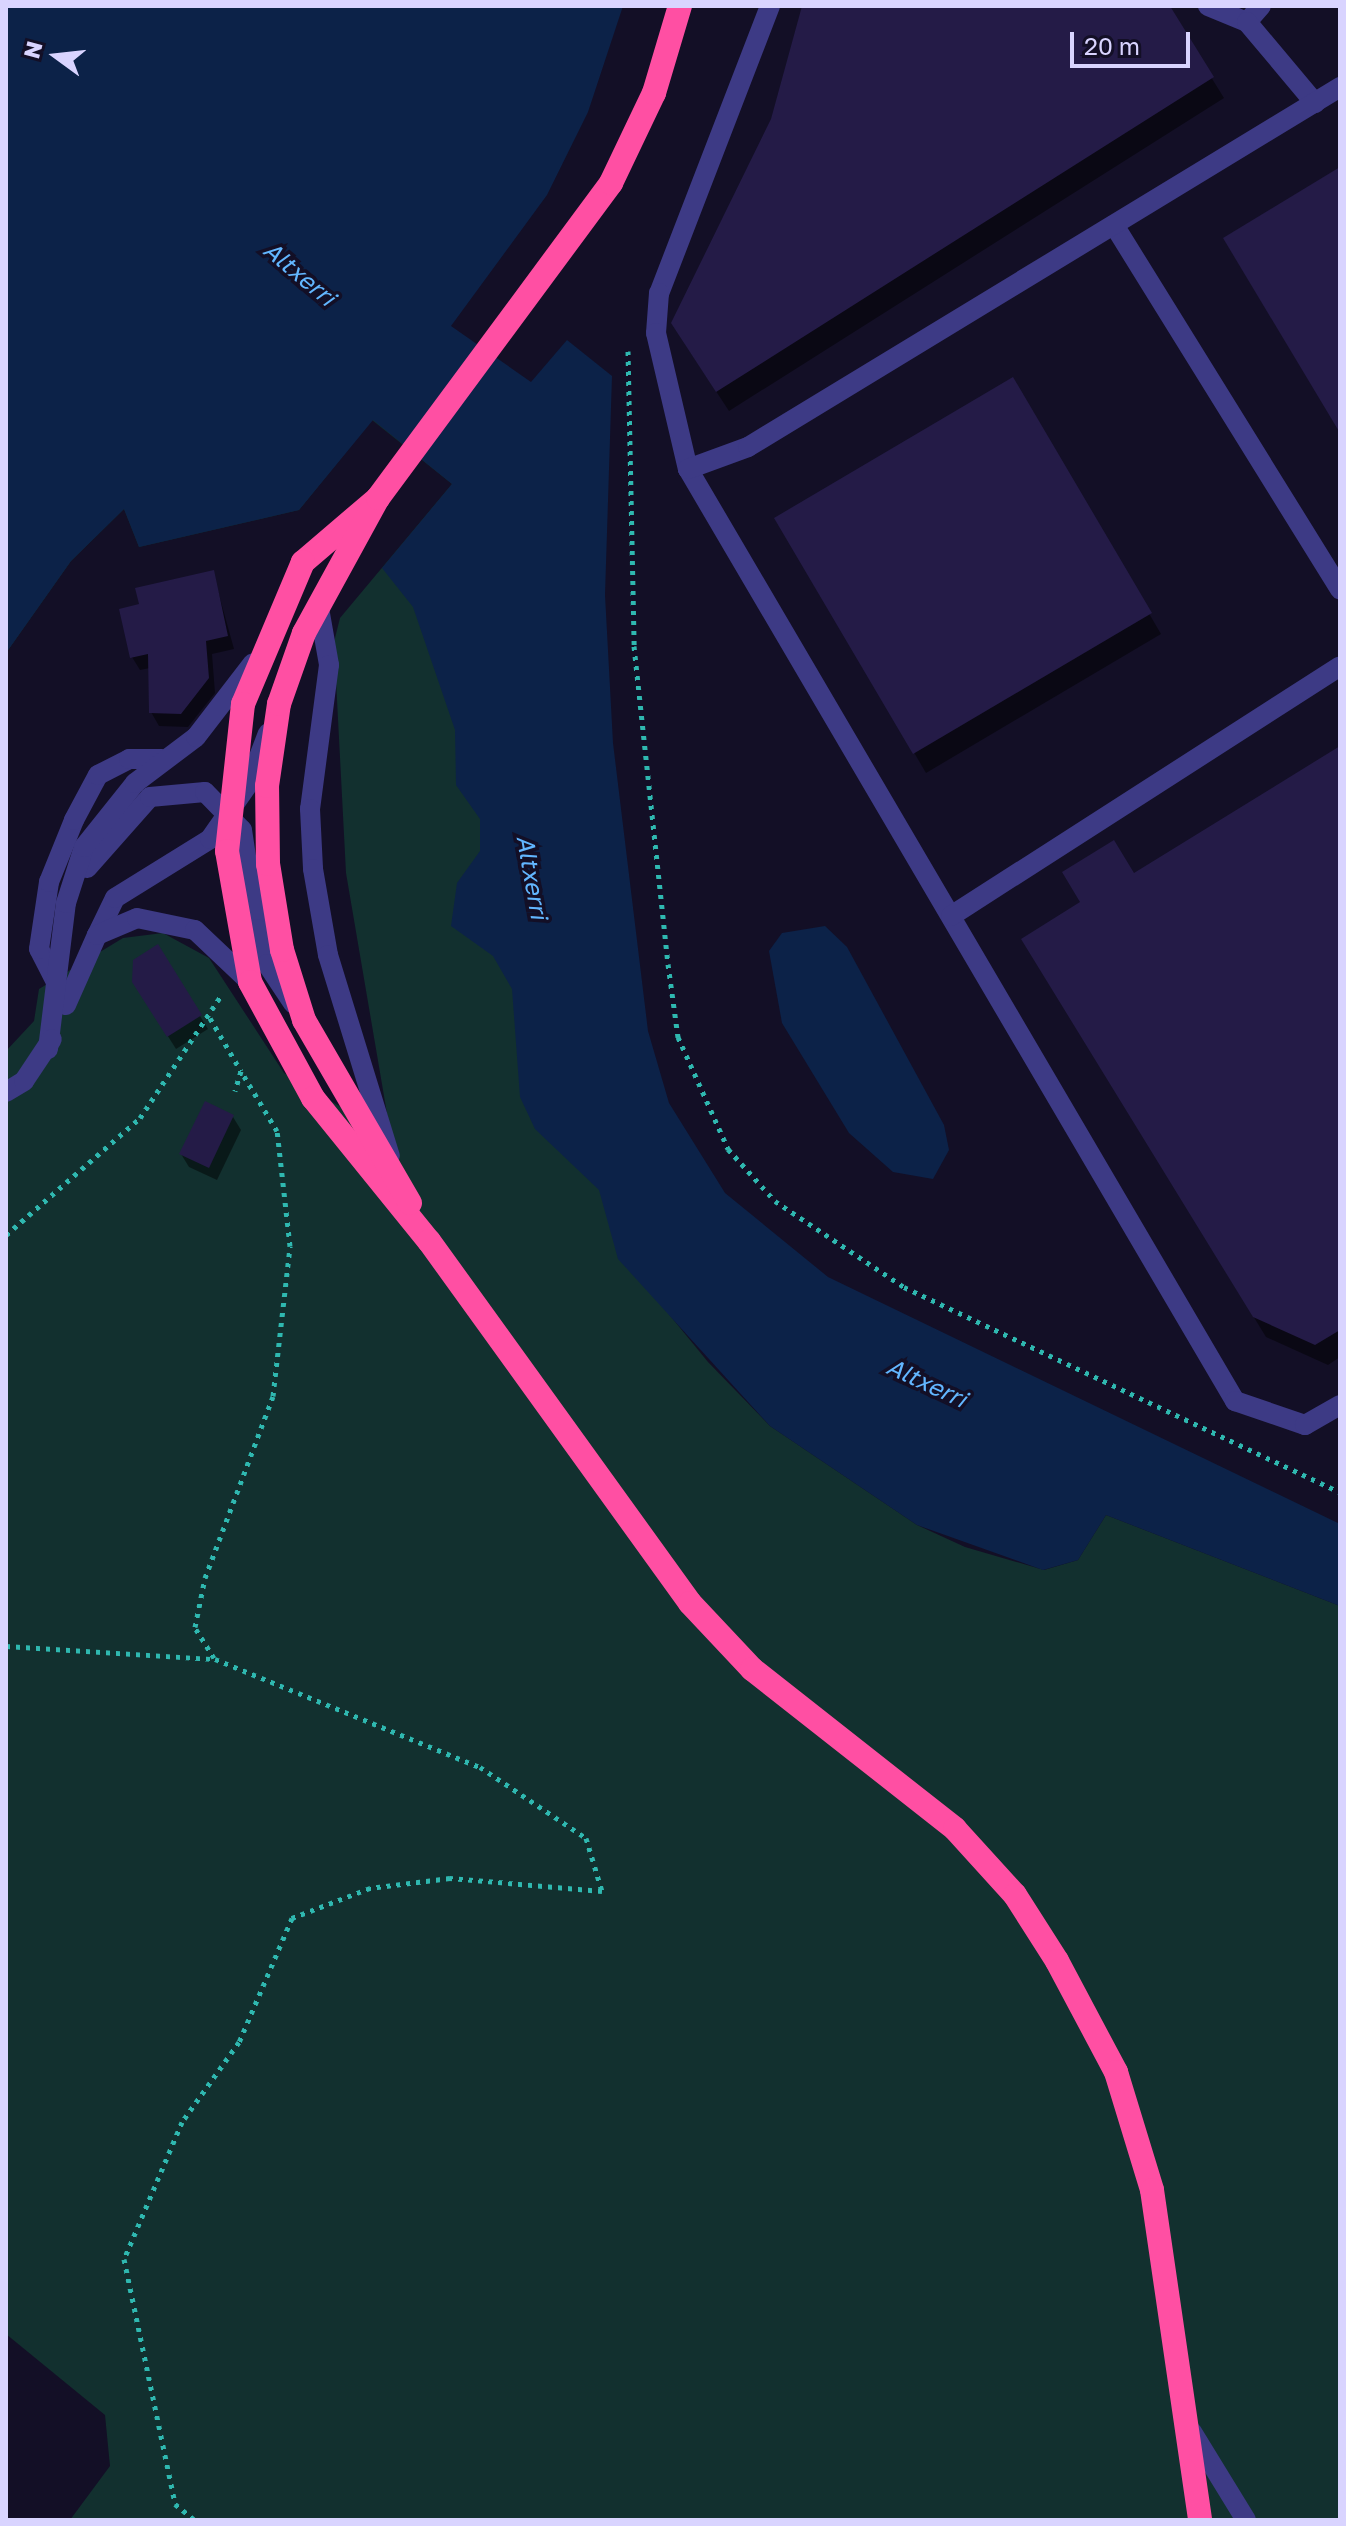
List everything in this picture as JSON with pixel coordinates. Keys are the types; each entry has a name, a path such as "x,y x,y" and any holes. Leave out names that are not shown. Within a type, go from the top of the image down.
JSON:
{"highway":[{"path":"429,1241 395,1171 304,1020 268,864 267,786 279,704 319,608 378,498 563,253 623,158 654,93 680,6"},
{"path":"378,498 303,562 262,650 233,751 227,851 243,975 313,1098 429,1241 690,1603 752,1669 955,1829 1015,1895 1116,2072 1152,2190 1192,2432 1200,2520"}],"street":[{"path":"770,6 659,293 656,333 688,469 1235,1401 1305,1425 1340,1405"},
{"path":"1208,6 1254,14 1315,103"},
{"path":"688,469 748,447 1340,87"},
{"path":"1114,225 1340,590"},
{"path":"319,608 329,665 310,809 313,869 328,955 395,1171"},
{"path":"48,1049 61,992 66,903 84,847 103,820 162,759 196,737 262,650"},
{"path":"951,916 1340,666"},
{"path":"6,1092 48,1049 115,898 155,868 196,851 229,813 249,783 279,704"},
{"path":"61,992 39,949 49,882 74,820 98,775 129,759 162,759"},
{"path":"66,903 108,838 150,797 205,792 229,813 242,830 267,964 304,1020"},
{"path":"97,935 137,918 169,920 195,930 243,975"},
{"path":"1192,2432 1246,2520"}],"path":[{"path":"656,333 633,334 626,357 634,646 678,1037 728,1149 775,1201 904,1287 1340,1492"},
{"path":"6,1235 140,1118 243,975"},
{"path":"210,1018 277,1131 290,1246 273,1396 205,1578 195,1627 215,1659"},
{"path":"235,1091 241,1071"},
{"path":"6,1646 36,1653 215,1659 480,1767 586,1838 602,1891 450,1878 370,1888 292,1918 239,2042 182,2122 124,2259 175,2504 195,2520"}],"green space":[{"path":"183,300 466,465 645,1285 708,1362 770,1426 917,1525 965,1547 1044,1570 1078,1560 1106,1515 1340,1606 1340,2520 70,2520 110,2466 105,2415 6,2334 6,1051 34,1021 39,989 123,938 163,933 209,958 284,1073 391,1137 346,873 334,642 340,618 452,484 372,420 299,510 139,547 124,509 71,561 6,653"}],"water":[{"name":"Altxerri","path":"6,6 623,6 588,112 547,195 451,326 531,382 567,340 612,376 605,595 613,743 648,1031 669,1103 725,1193 828,1277 1340,1524 1340,1606 1106,1515 1078,1560 1043,1570 917,1525 770,1426 618,1259 599,1190 535,1129 520,1097 512,989 493,956 451,926 457,883 480,851 480,819 456,785 455,730 413,607 382,568 452,484 373,420 299,510 139,547 124,509 71,561 6,653"},
{"path":"825,926 847,947 944,1125 949,1150 933,1179 893,1172 849,1133 782,1023 769,951 782,933"}],"building":[{"path":"802,6 1170,6 1214,77 716,392 671,323 771,119"},
{"path":"1340,167 1340,433 1223,238"},
{"path":"1013,377 1152,613 913,754 774,518"},
{"path":"214,570 228,636 206,641 209,678 181,714 149,713 148,654 130,658 119,609 139,604 135,588"},
{"path":"1340,746 1340,1330 1315,1345 1253,1317 1021,939 1080,902 1062,872 1114,840 1134,873"},
{"path":"158,944 202,1015 167,1037 132,982 133,960"},
{"path":"205,1101 234,1115 209,1168 179,1154"}]}
